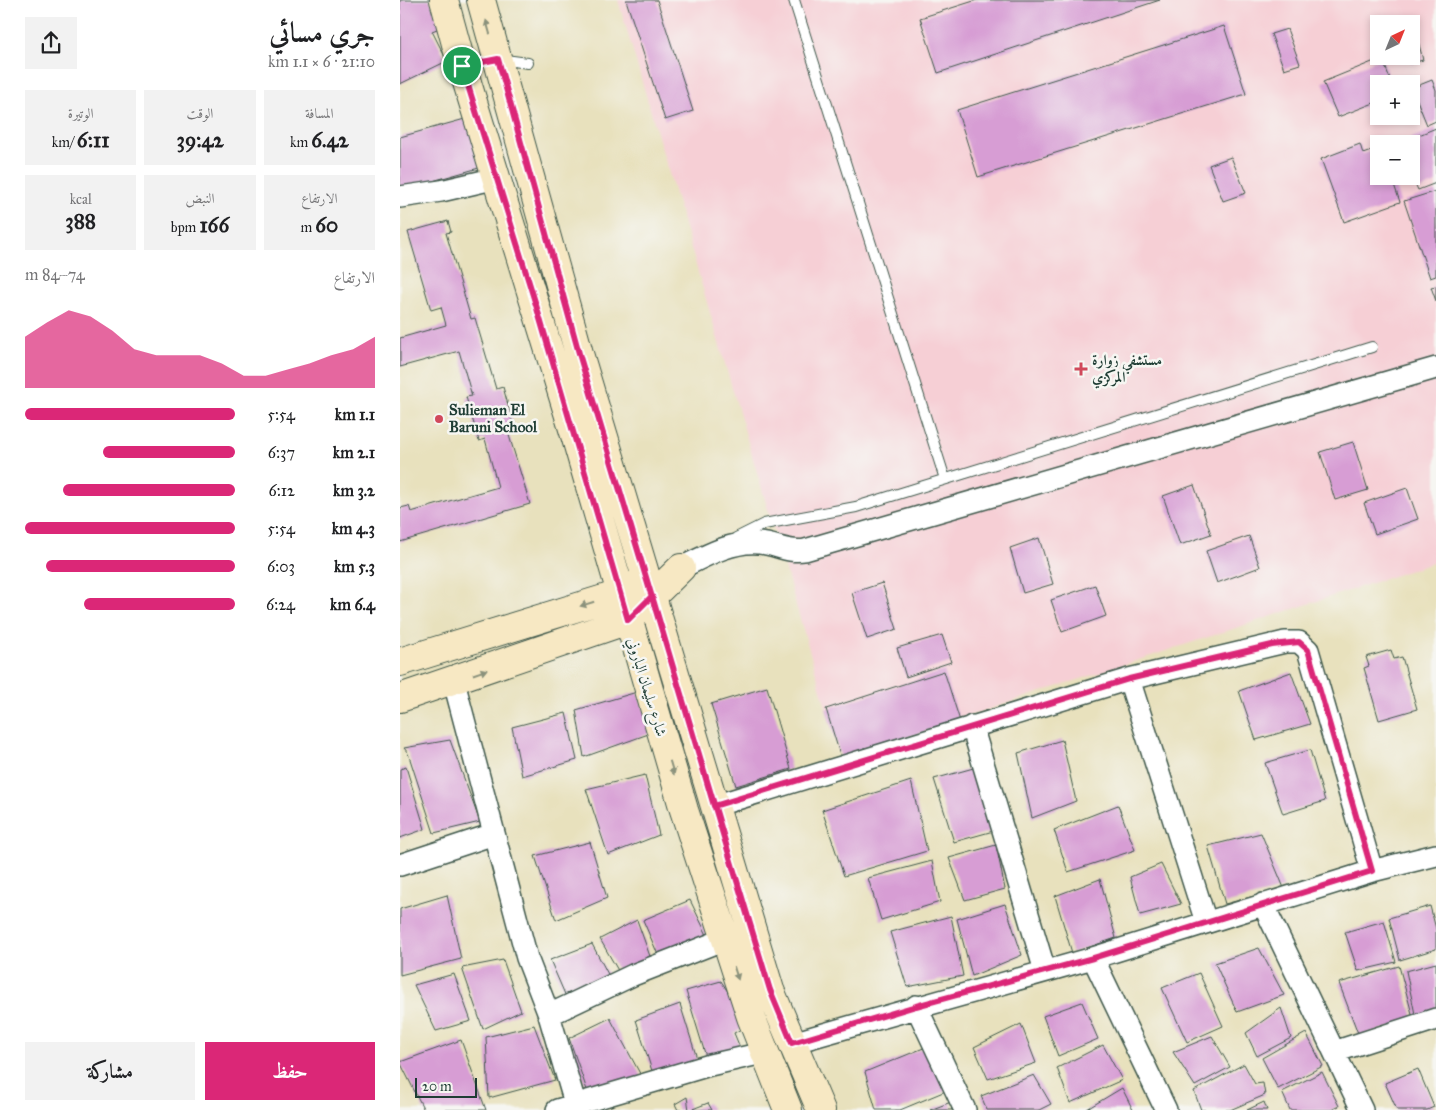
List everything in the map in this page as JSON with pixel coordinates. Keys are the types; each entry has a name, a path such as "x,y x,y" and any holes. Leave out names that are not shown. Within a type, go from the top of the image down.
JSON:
{"street":[{"name":"شارع سليمان الباروني","path":"444,0 462,66 577,442 620,594 725,939 763,1053 788,1110"},
{"name":"شارع سليمان الباروني","path":"481,0 577,348 770,990 821,1110"},
{"path":"400,197 440,191 497,178"},
{"path":"400,662 620,594 649,587 681,568 721,550 759,542 794,552 805,550 1436,368"},
{"path":"400,698 454,682 628,620 649,587"},
{"path":"714,806 1129,679 1272,645 1299,642 1308,650 1372,871"},
{"path":"1129,679 1206,922"},
{"path":"454,682 528,958 549,1014 570,1108 710,1065 763,1053"},
{"path":"972,726 1045,971"},
{"path":"400,865 494,834"},
{"path":"792,1043 916,1006 1093,958 1262,904 1372,871 1436,855"},
{"path":"1262,904 1362,1110"},
{"path":"549,1014 633,975 725,939"},
{"path":"1093,958 1166,1110"},
{"path":"916,1006 965,1110"},
{"path":"1334,1052 1436,1019"}],"lane":[{"path":"794,0 945,479"},
{"path":"462,66 498,59 528,63"},
{"path":"721,550 734,540 764,524 856,507 1372,347"}],"shaded area":[{"name":"مستشفي زوارة المركزي","path":"618,0 1436,0 1436,562 841,758"}],"building":[{"path":"400,0 430,0 442,27 432,31 447,61 400,84"},
{"path":"626,0 657,0 693,111 665,120"},
{"path":"977,0 1160,0 938,73 920,18"},
{"path":"1224,26 1246,94 978,177 957,110"},
{"path":"1287,29 1300,64 1284,69 1271,34"},
{"path":"1420,49 1423,60 1420,61"},
{"path":"1370,63 1370,65 1385,65 1389,75 1370,75 1370,105 1338,117 1323,82"},
{"path":"1432,80 1436,90 1436,121 1427,125 1420,108 1420,85"},
{"path":"472,117 486,166 400,190 400,137"},
{"path":"1436,128 1436,183 1418,190 1416,185 1420,185 1419,135"},
{"path":"1360,144 1363,154 1370,151 1370,185 1394,185 1400,202 1344,222 1321,159"},
{"path":"1231,157 1246,193 1223,201 1209,165"},
{"path":"1436,191 1436,276 1430,278 1404,201"},
{"path":"448,221 451,232 446,233 471,319 475,318 496,389 503,387 515,430 508,432 530,504 400,542 400,508 409,506 411,512 498,487 485,439 479,441 466,397 472,396 459,351 400,367 400,338 446,325 441,307 431,310 408,232"},
{"path":"1436,286 1436,301 1431,287"},
{"path":"1353,442 1368,490 1335,500 1320,452"},
{"path":"1194,485 1211,534 1180,545 1163,496"},
{"path":"1407,488 1418,519 1375,534 1364,503"},
{"path":"1249,536 1260,567 1217,583 1206,551"},
{"path":"1039,538 1053,584 1023,593 1010,548"},
{"path":"882,583 897,629 867,639 852,593"},
{"path":"1095,585 1106,616 1062,632 1051,600"},
{"path":"942,635 951,662 906,677 897,648"},
{"path":"1391,650 1394,659 1402,657 1417,709 1379,720 1364,668 1369,666 1366,657"},
{"path":"944,671 960,721 841,758 826,709"},
{"path":"1291,672 1310,724 1256,740 1239,691"},
{"path":"767,687 791,769 736,786 711,704"},
{"path":"637,692 654,732 584,757 576,710"},
{"path":"566,713 577,760 522,776 512,727"},
{"path":"450,740 480,822 434,833 408,753 404,748"},
{"path":"1062,740 1076,801 1032,818 1018,753"},
{"path":"1310,750 1325,801 1283,814 1265,763"},
{"path":"406,767 425,829 400,838 400,769"},
{"path":"977,767 997,830 954,842 934,779"},
{"path":"645,775 659,835 608,855 586,789"},
{"path":"911,781 927,851 844,876 822,810"},
{"path":"1118,805 1135,850 1068,872 1054,830"},
{"path":"1261,833 1284,888 1225,904 1208,846"},
{"path":"590,842 607,898 556,920 535,856"},
{"path":"996,845 1005,889 965,900 949,858"},
{"path":"932,861 940,902 881,920 868,878"},
{"path":"1161,864 1181,904 1140,915 1130,877"},
{"path":"1100,879 1116,938 1072,953 1055,896"},
{"path":"447,895 461,959 400,975 400,909"},
{"path":"690,900 708,937 659,957 643,920"},
{"path":"1005,904 1022,955 972,976 957,919"},
{"path":"1430,906 1436,929 1436,949 1400,960 1389,918"},
{"path":"951,916 963,976 907,987 890,932"},
{"path":"637,920 651,959 620,974 600,939"},
{"path":"1384,921 1396,962 1358,971 1345,932"},
{"path":"592,944 610,978 567,999 550,960"},
{"path":"1259,948 1284,995 1237,1012 1215,963"},
{"path":"503,960 521,1011 483,1029 462,968"},
{"path":"1436,963 1436,1013 1416,1019 1406,971"},
{"path":"1399,966 1414,1021 1359,1036 1339,983"},
{"path":"1199,973 1223,1026 1187,1042 1162,988"},
{"path":"454,974 471,1021 436,1031 414,985"},
{"path":"721,981 749,1025 734,1033 741,1050 707,1060 686,991"},
{"path":"1082,1002 1098,1039 1058,1056 1043,1016"},
{"path":"680,1004 700,1068 652,1071 636,1020"},
{"path":"1281,1008 1291,1038 1257,1056 1246,1033"},
{"path":"610,1018 644,1081 589,1096 569,1038"},
{"path":"1021,1024 1036,1063 988,1079 974,1047"},
{"path":"534,1025 555,1080 489,1098 486,1037"},
{"path":"1306,1033 1323,1066 1278,1089 1262,1058"},
{"path":"1212,1036 1230,1067 1195,1086 1173,1052"},
{"path":"461,1040 486,1110 424,1110 400,1062"},
{"path":"1103,1045 1122,1080 1070,1103 1057,1068"},
{"path":"926,1047 948,1090 900,1110 876,1110 865,1072"},
{"path":"1244,1064 1255,1084 1263,1083 1265,1095 1230,1110 1201,1110 1194,1091"},
{"path":"1418,1069 1434,1107 1427,1110 1397,1110 1385,1083"},
{"path":"1322,1072 1339,1106 1331,1110 1290,1110 1282,1092"},
{"path":"1034,1075 1051,1104 1039,1110 987,1110 981,1096"},
{"path":"1122,1088 1133,1110 1087,1110 1087,1109"},
{"path":"687,1097 689,1110 678,1110 675,1104"},
{"path":"951,1102 952,1110 930,1110"},
{"path":"1264,1102 1267,1110 1247,1110"},
{"path":"708,1103 712,1110 690,1110"}],"place":[{"name":"مستشفي زوارة المركزي","path":"1081,369"},
{"name":"Sulieman El Baruni School","path":"439,419"}],"route":[{"path":"462,66 498,59 580,357 652,596 693,736 714,806 770,990 792,1043 916,1006 1093,958 1372,871 1308,650 1299,642 1272,645 1129,679 714,806 652,596 628,620 536,305 462,66"}]}
